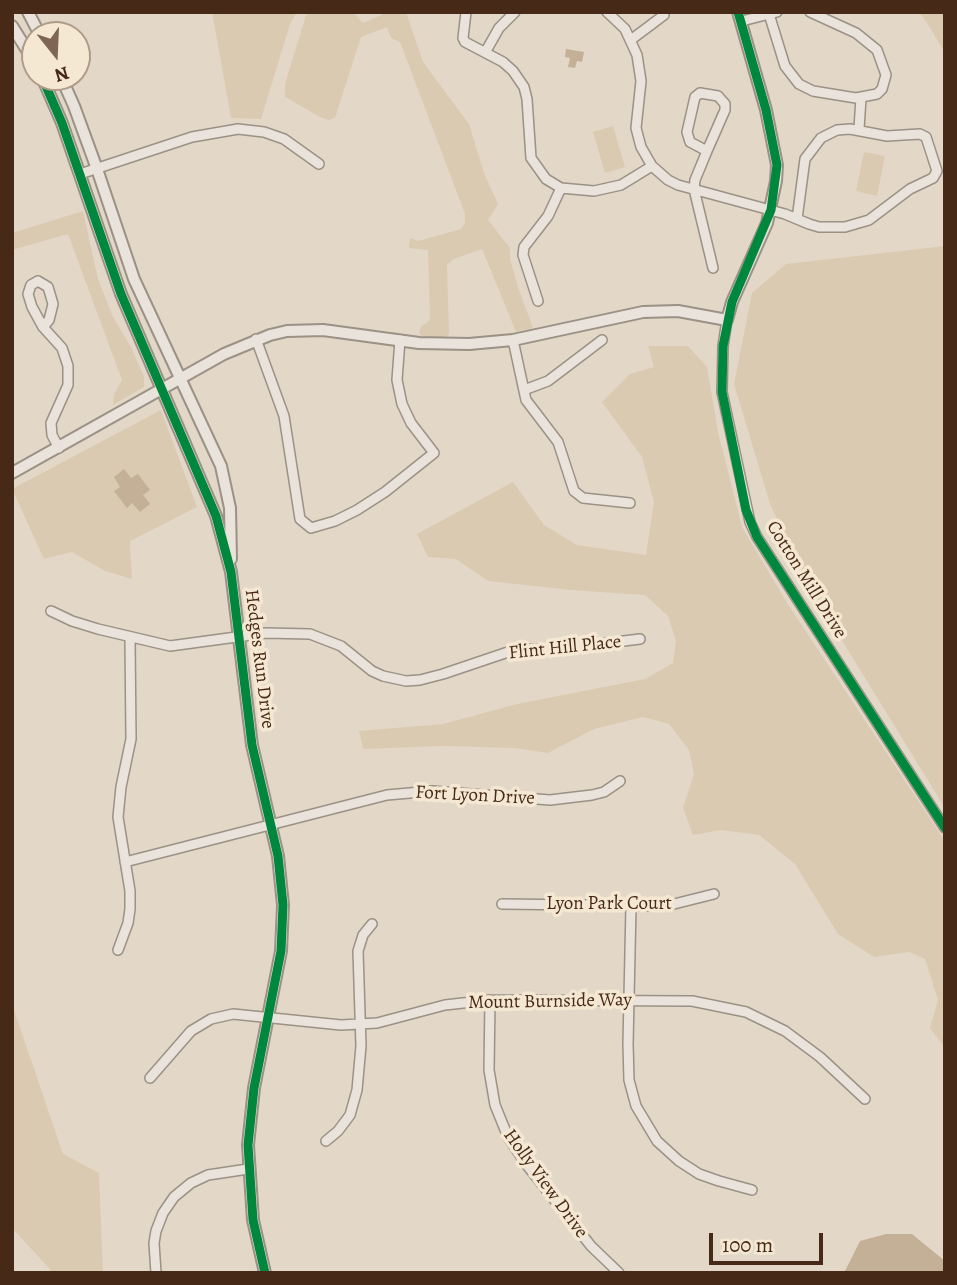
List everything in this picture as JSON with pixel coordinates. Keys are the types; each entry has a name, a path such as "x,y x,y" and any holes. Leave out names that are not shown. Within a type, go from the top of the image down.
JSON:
{"street":[{"path":"466,12 463,38 468,45 503,61 519,79 527,99 531,158 540,174 561,188 582,191 607,189 633,179 652,166"},
{"path":"607,12 625,29 638,55 641,81 636,128 641,147 652,166 668,180 809,224 829,228 857,224 880,214 910,189 936,175 926,137 923,134 887,136 859,130 837,130 821,138 808,152 803,168 797,219"},
{"path":"12,473 230,350 256,339 287,331 309,330 464,344 513,340 643,312 687,312 727,320 771,210 777,165 740,17 773,13 785,66 793,80 813,91 861,98 877,94 882,89 886,75 882,58 870,43 856,33 810,12"},
{"path":"486,51 499,28 512,13"},
{"path":"632,39 663,13"},
{"name":"Hedges Run Drive","path":"48,91 111,267 216,516 231,572"},
{"name":"Hedges Run Drive","path":"67,91 97,169 127,261 148,312 214,447 224,475 230,508 231,572 253,744 282,878 284,905 281,951 251,1113 248,1169 253,1220 265,1273"},
{"path":"707,151 695,146 688,137 695,97 700,93 718,96 725,104 724,110 695,180 694,190 713,268"},
{"path":"859,130 861,98"},
{"path":"80,174 192,137 238,129 264,132 284,139 319,164"},
{"path":"538,301 523,255 524,247 548,216 561,188"},
{"path":"43,327 49,320 53,304 48,287 38,281 31,285 28,294 32,307 43,327 62,348 68,366 68,385 51,423 52,435 59,447"},
{"path":"132,319 148,312"},
{"name":"Cotton Mill Drive","path":"727,320 723,346 722,392 750,522 945,828"},
{"path":"256,339 284,416 300,519 307,527 312,528 335,521 375,500 434,453 411,424 402,404 397,380 400,340"},
{"path":"513,340 530,408 558,442 574,491 583,498 630,503"},
{"path":"524,390 548,381 602,340"},
{"name":"Flint Hill Place","path":"51,611 72,621 130,638 170,646 239,636 298,632 320,636 341,646 372,671 406,681 443,674 517,649 549,650 640,639"},
{"path":"118,950 130,909 130,891 118,817 131,739 130,638"},
{"name":"Fort Lyon Drive","path":"125,862 387,794 432,792 550,800 604,792 620,781"},
{"name":"Lyon Park Court","path":"502,904 666,906 714,894"},
{"path":"631,906 629,1080 636,1106 647,1128 667,1152 689,1168 719,1181 752,1189"},
{"path":"326,1141 345,1122 354,1104 360,1068 358,951 363,934 372,924"},
{"name":"Mount Burnside Way","path":"150,1078 191,1031 203,1023 233,1014 328,1025 360,1024 402,1017 445,1005 490,1000 629,1001 712,1004 758,1016 803,1043 865,1099"},
{"name":"Holly View Drive","path":"490,1000 489,1070 495,1105 508,1137 591,1246 619,1273"},
{"path":"156,1273 156,1231 163,1213 174,1197 191,1183 208,1175 248,1169"}],"shaded area":[{"path":"212,12 297,12 290,24 261,119 231,118"},
{"path":"307,12 353,12 363,23 388,12 406,12 423,62 469,124 484,173 498,204 488,220 510,248 510,259 518,287 533,328 516,332 482,249 454,259 447,265 449,334 445,338 421,336 421,327 430,320 428,250 409,248 409,243 411,238 418,241 461,229 465,223 465,214 400,42 391,38 387,27 361,37 335,118 322,118 285,97 285,84"},
{"path":"919,12 945,12 945,53 927,23"},
{"path":"566,49 584,52 582,62 577,61 575,68 568,67 570,58 565,57"},
{"path":"613,126 625,167 605,173 593,132"},
{"path":"864,152 885,156 877,196 856,191"},
{"path":"83,211 98,279 113,317 131,347 144,377 144,387 113,405 114,394 122,380 68,234 12,250 12,233"},
{"path":"945,246 945,808 822,608 771,507 734,384 752,293 786,264"},
{"path":"648,346 688,346 707,367 718,432 742,527 789,606 945,841 945,1048 930,1028 938,1000 925,959 909,952 874,957 838,934 795,864 759,835 721,830 693,835 683,808 694,774 689,750 669,724 643,717 594,729 548,753 514,748 443,746 363,749 359,731 443,724 517,704 645,679 673,663 676,641 668,616 645,595 488,581 456,559 428,557 417,534 513,482 544,525 577,545 646,555 654,502 642,457 602,402 630,374 654,367"},
{"path":"161,410 197,507 130,541 132,579 105,571 72,552 44,559 12,489"},
{"path":"124,469 131,478 138,474 150,490 143,495 150,504 140,512 132,503 127,508 114,491 120,487 114,477"},
{"path":"12,1004 63,1154 99,1173 103,1273 50,1273 50,1269 12,1228"},
{"path":"886,1234 912,1234 945,1261 945,1273 844,1273 860,1241"}],"cycle path":[{"path":"738,12 766,110 777,165 771,210 732,302 723,346 722,392 746,510 757,537 945,828"},
{"path":"48,91 62,123 121,294 216,516 231,572 252,745 278,856 283,905 281,951 254,1088 248,1145 253,1220 265,1273"}]}
